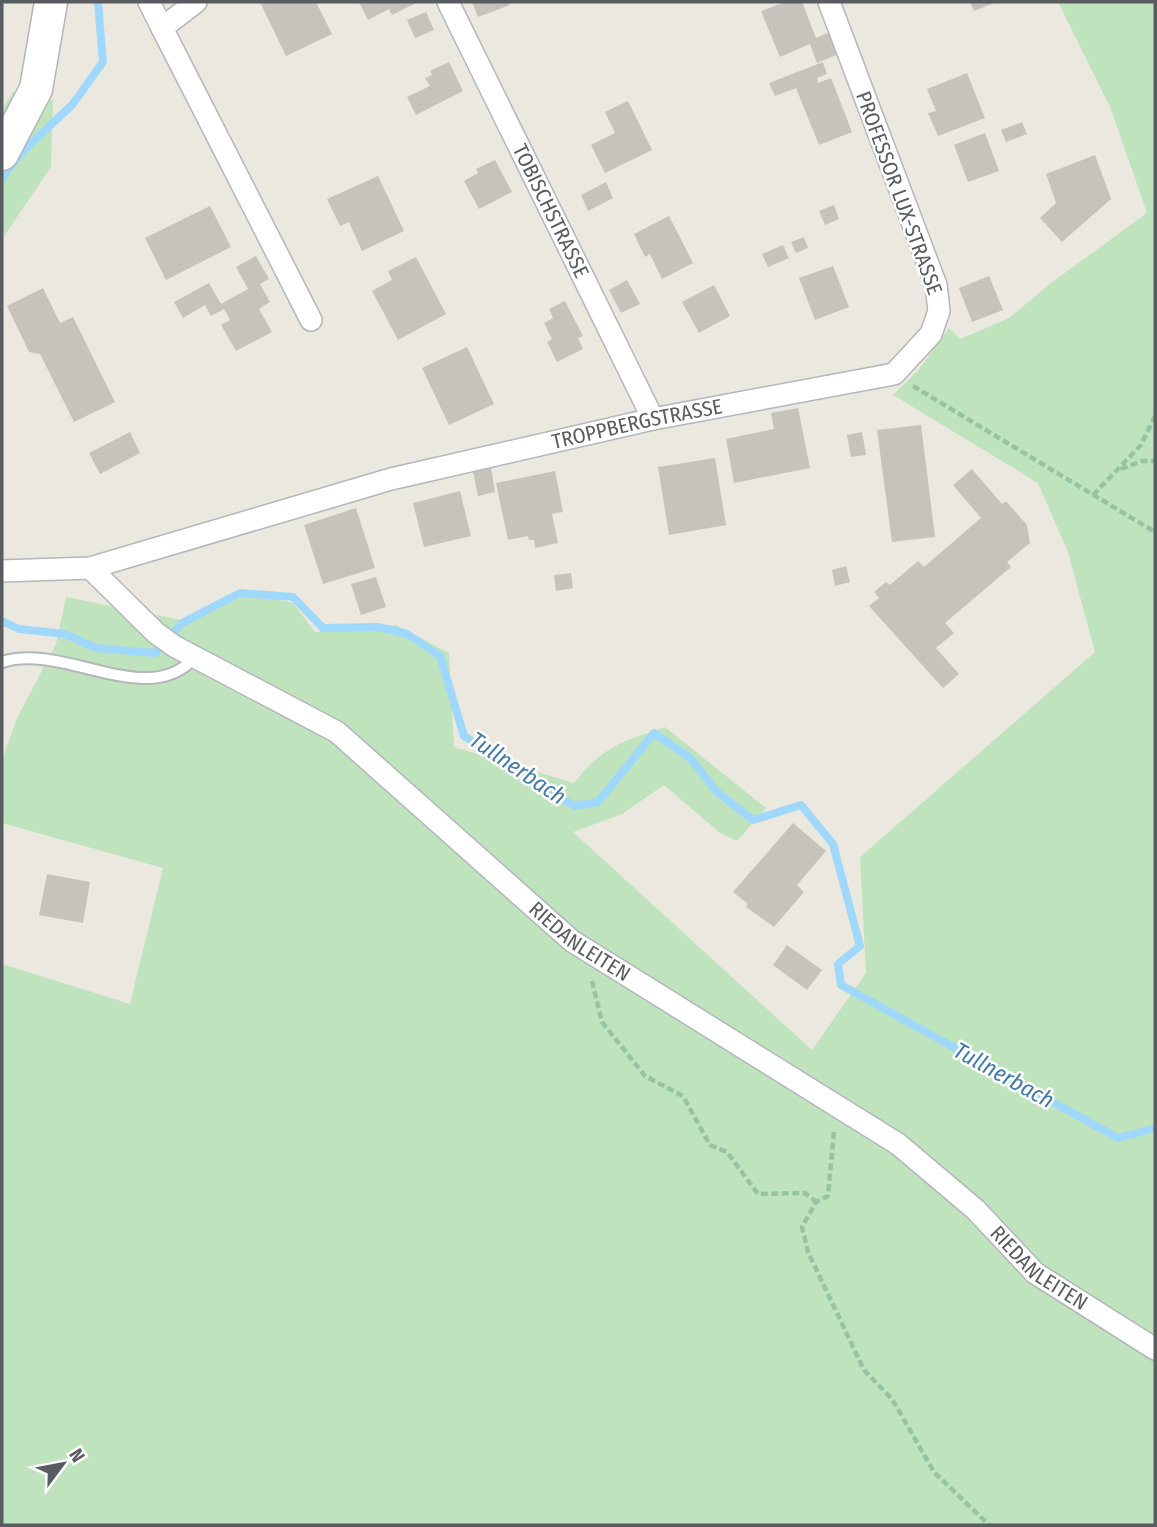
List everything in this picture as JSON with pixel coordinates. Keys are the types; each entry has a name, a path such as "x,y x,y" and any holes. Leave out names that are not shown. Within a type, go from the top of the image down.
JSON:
{"street":[{"path":"2,154 36,89 51,2"},
{"path":"149,2 311,320"},
{"path":"162,28 196,2"},
{"name":"TOBISCHSTRASSE","path":"448,2 653,419"},
{"name":"PROFESSOR LUX-STRASSE","path":"829,2 936,285 939,311 931,334 894,374"},
{"name":"TROPPBERGSTRASSE","path":"90,568 391,479 653,419 894,374"},
{"path":"2,571 90,568"},
{"name":"RIEDANLEITEN","path":"90,568 156,633 174,646 337,732 583,948 898,1144 976,1210 1035,1273 1155,1349"}],"lane":[{"path":"2,662 20,656 56,659 116,676 163,678 185,668 195,657"}],"path":[{"path":"894,374 1155,531"},
{"path":"1093,495 1120,470 1141,445 1155,416"},
{"path":"1120,470 1142,461 1155,461"},
{"path":"583,948 602,1022 645,1076 683,1096 710,1145 727,1152 758,1194 805,1193 816,1202"},
{"path":"836,1107 828,1196 816,1202 802,1227 808,1252 864,1370 892,1399 934,1472 989,1525"}],"green space":[{"path":"1058,2 1155,2 1155,1525 2,1525 2,964 130,1004 163,868 2,823 2,760 17,718 56,644 66,597 186,621 242,592 293,603 315,632 396,625 449,653 454,747 574,783 604,753 665,727 766,808 737,841 720,833 664,785 622,814 573,832 812,1050 866,973 860,857 1095,652 1068,552 1038,483 893,395 917,372 949,328 960,339 1009,318 1051,283 1147,213 1111,109"},
{"path":"13,92 53,100 51,167 2,239 2,110"}],"building":[{"path":"260,2 316,2 332,34 286,56"},
{"path":"359,2 418,2 392,15 389,9 368,20"},
{"path":"472,2 508,2 510,5 478,17"},
{"path":"785,2 802,2 816,38 830,32 839,54 817,63 810,44 780,57 761,11"},
{"path":"970,2 996,2 974,11"},
{"path":"426,12 434,30 415,38 407,20"},
{"path":"449,62 463,91 416,115 407,97 430,86 425,78 432,75 430,71"},
{"path":"823,62 827,74 817,78 818,83 831,78 852,132 819,145 796,88 775,96 769,83"},
{"path":"967,73 985,118 938,136 928,113 936,111 927,89"},
{"path":"628,101 652,150 605,173 591,145 615,133 605,112"},
{"path":"1022,122 1027,134 1006,142 1001,130"},
{"path":"985,133 999,171 968,182 954,145"},
{"path":"1095,155 1111,199 1062,242 1040,218 1056,203 1046,174"},
{"path":"495,160 512,192 479,209 464,181 478,173 476,169"},
{"path":"378,176 404,231 362,251 349,222 340,226 327,199"},
{"path":"606,182 613,198 588,211 581,195"},
{"path":"834,205 839,219 825,225 819,211"},
{"path":"210,206 231,247 166,280 145,238"},
{"path":"669,216 693,263 662,279 650,254 645,257 634,234"},
{"path":"804,237 808,248 796,253 791,242"},
{"path":"783,245 789,258 768,267 762,254"},
{"path":"256,256 269,279 260,284 270,302 259,309 272,332 236,351 221,325 230,320 224,309 211,316 205,305 183,318 174,302 209,283 221,304 248,289 236,267"},
{"path":"416,257 446,314 398,340 372,291 392,280 388,271"},
{"path":"833,266 849,307 815,320 799,278"},
{"path":"989,276 1003,310 972,322 959,288"},
{"path":"627,280 640,304 621,313 609,290"},
{"path":"714,285 730,316 699,333 682,302"},
{"path":"43,288 60,323 73,317 115,402 74,422 40,354 29,352 7,306"},
{"path":"565,301 583,336 578,338 583,349 557,362 547,342 552,339 544,323 553,318 549,309"},
{"path":"467,347 494,404 449,425 422,368"},
{"path":"798,408 810,468 734,483 726,439 774,429 771,413"},
{"path":"921,425 935,537 892,542 877,430"},
{"path":"130,432 140,453 100,474 89,453"},
{"path":"862,432 866,455 851,457 847,435"},
{"path":"715,458 726,525 669,535 658,467"},
{"path":"491,468 495,492 478,496 473,471"},
{"path":"972,469 1002,504 1006,501 1027,525 1030,543 1007,562 1011,567 945,623 954,633 936,648 959,674 943,688 869,606 879,598 874,592 886,582 890,585 918,561 924,567 981,518 953,485"},
{"path":"555,471 563,512 552,514 558,543 535,548 534,540 529,540 528,536 508,540 496,483"},
{"path":"460,491 471,536 424,547 413,503"},
{"path":"356,508 375,568 323,584 304,525"},
{"path":"846,566 850,582 835,586 832,570"},
{"path":"571,573 573,588 556,591 554,575"},
{"path":"376,577 386,607 361,615 351,584"},
{"path":"793,823 826,851 797,885 804,892 774,927 746,907 748,904 733,892"},
{"path":"47,874 90,882 83,923 39,915"},
{"path":"787,945 822,970 807,990 773,965"}],"waterway":[{"path":"2,178 23,151 72,105 103,62 98,2"},
{"name":"Tullnerbach","path":"2,621 19,629 65,634 96,648 155,653 182,623 240,593 293,597 323,628 378,627 407,634 440,656 464,736 574,806 598,802 654,733 690,758 717,792 753,820 801,805 833,844 860,946 838,964 841,985 1118,1138 1155,1128"}]}
